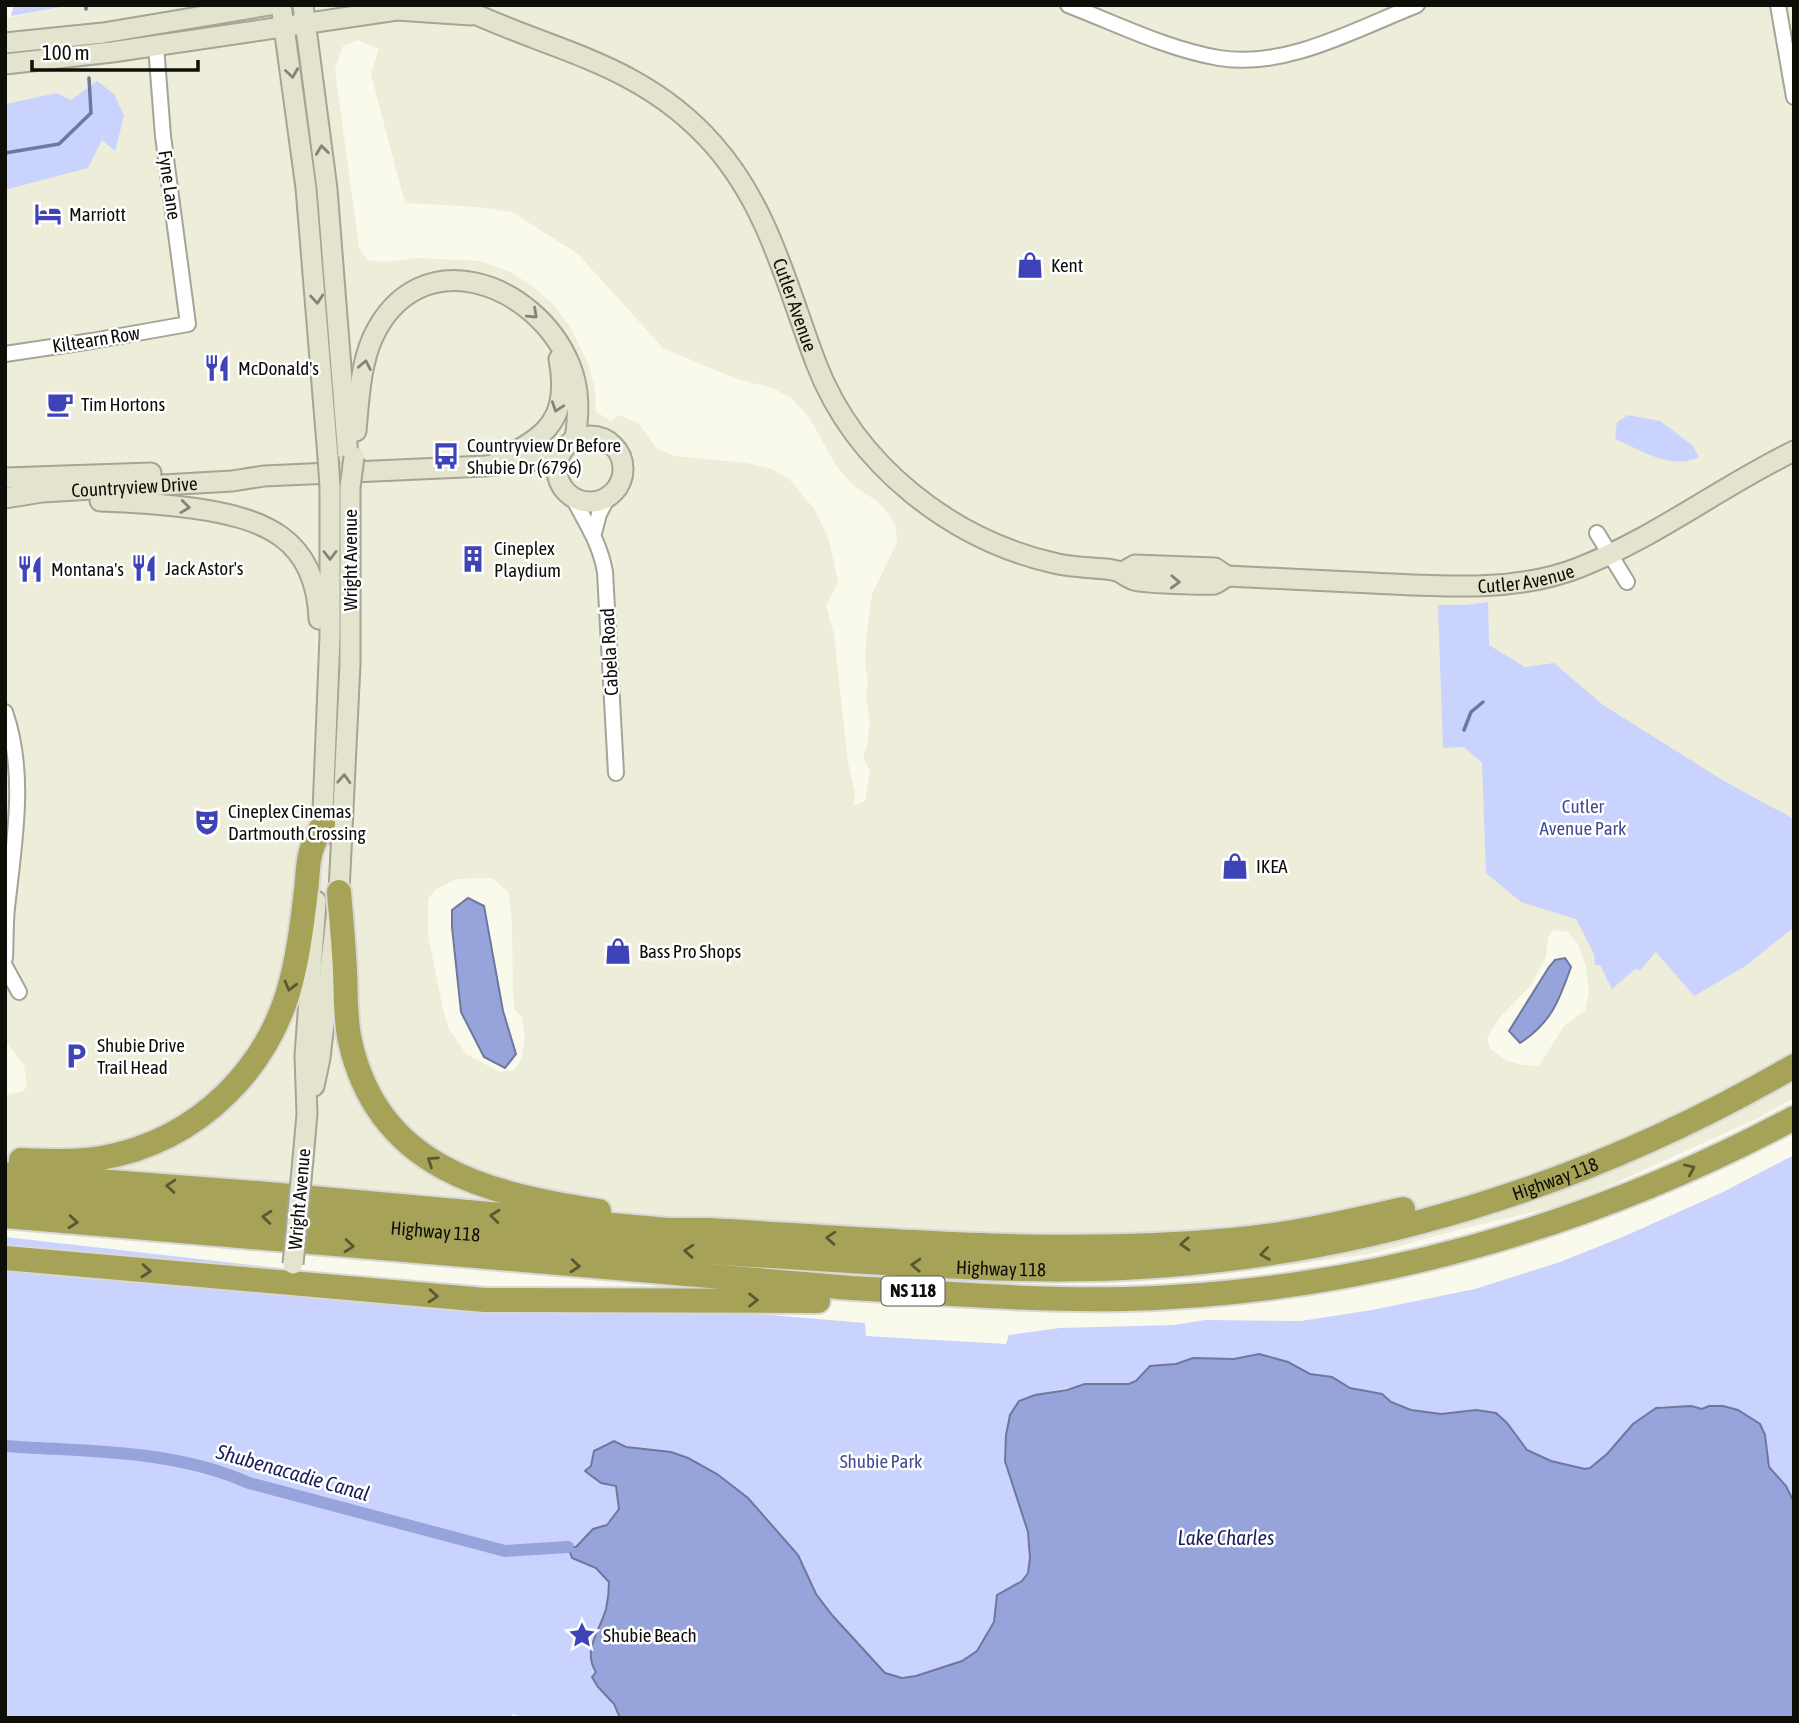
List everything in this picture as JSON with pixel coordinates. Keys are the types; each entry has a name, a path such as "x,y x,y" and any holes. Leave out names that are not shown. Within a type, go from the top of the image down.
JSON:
{"highway":[{"path":"5,1160 66,1161 99,1158 152,1144 200,1118 233,1088 264,1048 288,995 303,917 311,850 323,824"},
{"path":"339,892 345,1003 350,1040 359,1071 372,1099 388,1122 409,1144 457,1176 490,1188 587,1209 710,1230"},
{"name":"Highway 118","path":"5,1194 368,1227 709,1253 1018,1270 1187,1264 1272,1253 1363,1236 1436,1218 1527,1190 1581,1170 1698,1118 1794,1066"},
{"path":"5,1174 257,1193 668,1230 1031,1247 1186,1244 1269,1236 1360,1219 1468,1192 1587,1153 1745,1093"},
{"name":"Highway 118","path":"5,1216 851,1288 992,1296 1127,1299 1267,1288 1317,1281 1409,1263 1540,1228 1651,1187 1794,1118"},
{"path":"5,1258 293,1273 428,1296 544,1301 752,1300 1072,1308 1192,1304 1306,1292 1424,1269 1543,1235 1597,1215 1651,1187"}],"street":[{"path":"5,43 103,33 270,5"},
{"name":"Wright Avenue","path":"281,5 343,457 350,487 350,664 339,892 320,1058 307,1114"},
{"name":"Cutler Avenue","path":"456,5 620,72 661,96 713,143 731,166 761,215 817,365 838,409 857,437 916,497 983,538 1022,554 1062,565 1123,572 1135,565 1214,568 1227,576 1411,585 1497,584 1543,578 1575,569 1609,554 1794,451"},
{"path":"1068,5 1184,50 1220,58 1251,59 1297,51 1417,5"},
{"path":"1778,5 1794,97"},
{"name":"Cutler Avenue","path":"5,64 156,46 284,25 304,14 397,10 475,15"},
{"name":"Wright Avenue","path":"293,1273 307,1114 305,1056 323,824 329,663 330,487 343,457 327,189 304,14"},
{"name":"Fyne Lane","path":"156,46 163,136 188,324"},
{"path":"343,457 366,356 383,320 411,293 429,285 456,280 474,281 491,286 522,304 556,341 570,364 577,388 579,411 569,444 557,464 557,472 568,492 590,502 608,498"},
{"name":"Kiltearn Row","path":"5,354 188,324"},
{"path":"486,467 537,440 558,411 562,375 556,341"},
{"path":"569,444 585,435 596,435 615,446 621,455 623,476 599,514 594,533"},
{"name":"Countryview Drive","path":"12,497 42,492 232,481 264,476 486,467 537,460 569,444"},
{"name":"Countryview Drive","path":"486,467 545,476 568,492"},
{"name":"Countryview Drive","path":"5,478 229,470 264,476"},
{"name":"Cabela Road","path":"568,492 594,533 602,552 616,773"},
{"path":"12,497 47,501 137,502 221,512 253,520 280,534 299,553 312,576 318,601 320,635 329,663"},
{"path":"1597,533 1626,582"},
{"path":"5,712 10,752 18,783 11,815 5,958"},
{"path":"5,966 19,992"}],"shaded area":[{"path":"73,5 1794,5 1794,1098 1758,1118 1569,1204 1369,1254 1192,1278 5,1201 5,1095 24,1091 27,1085 24,1065 5,1041 5,190 88,168 102,140 115,151 71,100 57,93 5,104 5,18","holes":["358,40 379,49 371,74 405,203 478,207 512,212 578,254 663,348 737,379 772,388 790,397 809,417 837,467 852,484 878,502 889,514 896,527 897,543 872,594 866,640 866,697 870,722 863,757 870,771 865,801 854,806 855,793 848,763 834,635 826,605 838,583 829,540 815,510 790,480 772,469 746,463 674,456 656,448 639,424 619,415 611,421 596,412 595,390 589,366 573,332 555,306 511,272 480,261 418,258 384,262 367,260 359,248 335,70 343,46","492,878 508,892 512,920 513,998 515,1010 522,1017 525,1038 521,1060 514,1070 500,1072 466,1054 449,1029 443,1010 428,935 428,899 435,890 456,879","1553,930 1568,932 1578,944 1586,966 1589,993 1585,1011 1564,1026 1539,1066 1522,1065 1505,1060 1490,1048 1487,1037 1501,1016 1531,985 1546,957 1548,937"]}],"green space":[{"path":"14,5 73,5 11,16"},
{"path":"97,81 114,94 124,116 115,151 102,140 88,168 5,190 5,104 57,93 71,100"},
{"path":"1628,415 1660,421 1692,445 1699,457 1689,461 1667,460 1615,439 1617,422"},
{"name":"Cutler Avenue Park","path":"1488,602 1489,645 1525,667 1554,663 1603,705 1724,781 1794,819 1794,927 1747,965 1694,996 1656,952 1640,970 1635,969 1612,989 1600,965 1595,965 1594,954 1576,919 1521,902 1486,873 1482,763 1464,747 1443,748 1438,605"},
{"name":"Shubie Park","path":"1794,1155 1794,1502 1786,1486 1769,1467 1765,1435 1760,1424 1738,1410 1723,1406 1701,1409 1694,1406 1662,1406 1633,1424 1607,1454 1585,1469 1551,1461 1527,1450 1507,1423 1476,1410 1441,1414 1411,1410 1391,1402 1382,1394 1350,1388 1332,1377 1310,1374 1288,1362 1260,1354 1234,1359 1193,1358 1176,1364 1150,1366 1136,1381 1129,1384 1073,1387 1019,1401 1005,1461 1028,1532 1028,1573 1022,1581 997,1595 994,1622 977,1651 962,1661 916,1676 895,1677 885,1673 816,1594 798,1555 748,1498 717,1474 671,1452 609,1444 594,1451 591,1466 601,1483 616,1486 619,1509 607,1525 593,1529 576,1547 569,1547 573,1558 596,1568 609,1581 605,1613 591,1645 596,1672 593,1678 619,1718 524,1718 513,1714 511,1718 5,1718 5,1237 473,1290 865,1323 866,1336 1006,1344 1009,1335 1060,1328 1174,1325 1205,1320 1301,1321 1475,1289 1560,1262 1625,1236 1721,1193"}],"water":[{"path":"468,898 484,906 503,1011 516,1054 505,1068 484,1057 461,1012 452,910"},
{"path":"1565,958 1571,967 1558,1001 1547,1019 1520,1043 1509,1031 1549,967 1555,960"},
{"name":"Lake Charles","path":"1259,1354 1288,1362 1310,1374 1332,1377 1350,1388 1382,1394 1391,1402 1411,1410 1441,1414 1476,1410 1496,1413 1527,1450 1551,1461 1585,1469 1607,1454 1633,1424 1656,1408 1691,1406 1702,1409 1723,1406 1738,1410 1760,1424 1765,1435 1769,1467 1786,1486 1794,1502 1794,1718 620,1718 614,1704 592,1677 596,1672 592,1664 591,1648 606,1609 609,1582 596,1568 572,1558 568,1547 576,1547 593,1529 607,1525 619,1509 616,1486 601,1483 585,1471 591,1466 594,1451 614,1441 626,1447 671,1452 688,1458 717,1474 748,1498 798,1555 816,1594 832,1615 885,1673 902,1678 962,1661 977,1651 994,1622 997,1595 1022,1581 1028,1573 1028,1532 1005,1461 1010,1415 1019,1401 1085,1384 1129,1384 1136,1381 1150,1366 1176,1364 1193,1358 1234,1359"}],"waterway":[{"path":"5,153 59,144 91,113 89,78"},
{"path":"1464,730 1471,712 1483,702"},
{"name":"Shubenacadie Canal","path":"5,1446 98,1451 160,1458 505,1551 568,1547"}],"place":[{"name":"Marriott","path":"48,214"},
{"name":"Kent","path":"1030,265"},
{"name":"McDonald's","path":"217,368"},
{"name":"Tim Hortons","path":"60,404"},
{"name":"Countryview Dr Before Shubie Dr (6796)","path":"446,456"},
{"name":"Cineplex Playdium","path":"473,559"},
{"name":"Jack Astor's","path":"144,568"},
{"name":"Montana's","path":"30,569"},
{"name":"Cineplex Cinemas Dartmouth Crossing","path":"207,822"},
{"name":"IKEA","path":"1235,866"},
{"name":"Bass Pro Shops","path":"618,951"},
{"name":"Shubie Drive Trail Head","path":"76,1056"},
{"name":"Shubie Beach","path":"582,1635"}]}
